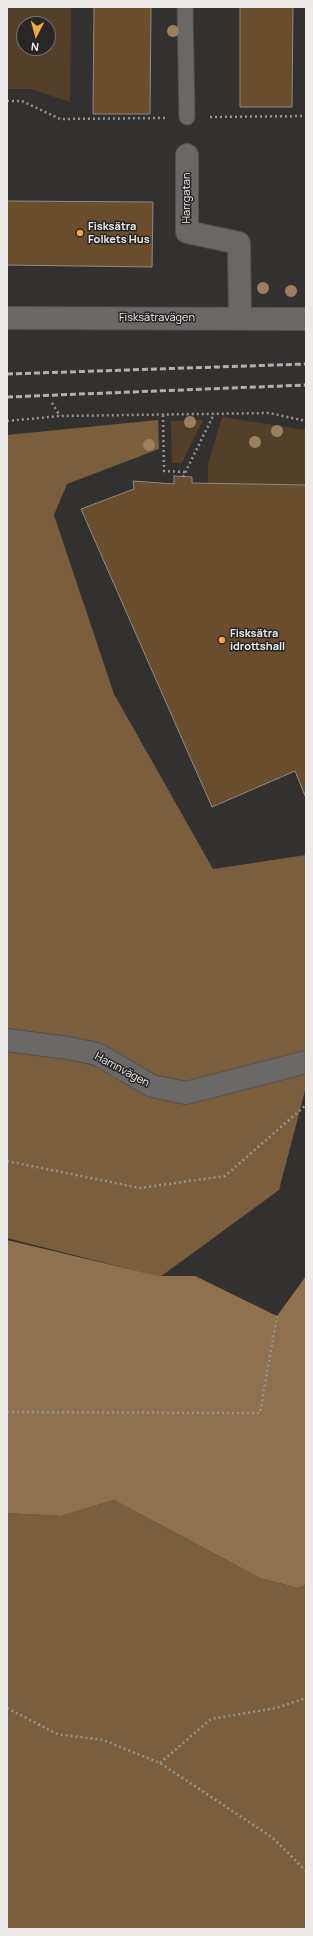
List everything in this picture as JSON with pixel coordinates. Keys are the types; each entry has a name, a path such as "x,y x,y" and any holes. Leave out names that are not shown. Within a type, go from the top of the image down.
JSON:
{"street":[{"name":"Harrgatan","path":"188,155 187,232 239,243 240,318"},
{"name":"Fisksätravägen","path":"7,318 306,319"},
{"name":"Hamnvägen","path":"7,1040 68,1048 97,1054 152,1086 186,1093 306,1062"}],"lane":[{"path":"185,7 187,117"}],"path":[{"path":"7,101 22,101 60,119 306,116"},
{"path":"52,403 60,416"},
{"path":"7,421 60,416 269,413 306,421"},
{"path":"183,476 214,414"},
{"path":"163,415 164,471 185,472"},
{"path":"7,1161 140,1188 225,1176 306,1105"},
{"path":"7,1412 260,1413 277,1316"},
{"path":"160,1763 211,1718 276,1708 306,1698"},
{"path":"7,1708 57,1734 103,1740 160,1763 273,1838 306,1871"}],"shaded area":[{"path":"7,7 71,7 70,102 31,89 7,89"},
{"path":"222,417 306,430 306,485 208,483 208,464"},
{"path":"158,420 159,449 67,484 54,515 114,694 213,869 306,855 306,1087 279,1190 160,1277 7,1238 7,435"},
{"path":"203,420 182,463 172,463 171,421"},
{"path":"7,1240 158,1276 195,1276 277,1316 306,1276 306,1585 298,1588 260,1578 114,1500 61,1516 7,1513"},
{"path":"114,1500 260,1578 298,1588 306,1585 306,1929 7,1929 7,1513 61,1516"}],"building":[{"path":"94,7 151,7 150,114 93,114"},
{"path":"240,7 293,7 292,107 240,107"},
{"name":"Fisksätra Folkets Hus","path":"7,201 153,202 152,267 7,265"},
{"name":"Fisksätra idrottshall","path":"174,476 192,477 192,483 306,485 306,798 295,771 212,807 81,509 134,489 133,481 174,484"}],"railway":[{"path":"7,374 306,364"},
{"path":"7,397 306,385"}],"place":[{"name":"Fisksätra Folkets Hus","path":"80,233"},
{"name":"Fisksätra idrottshall","path":"222,640"}]}
